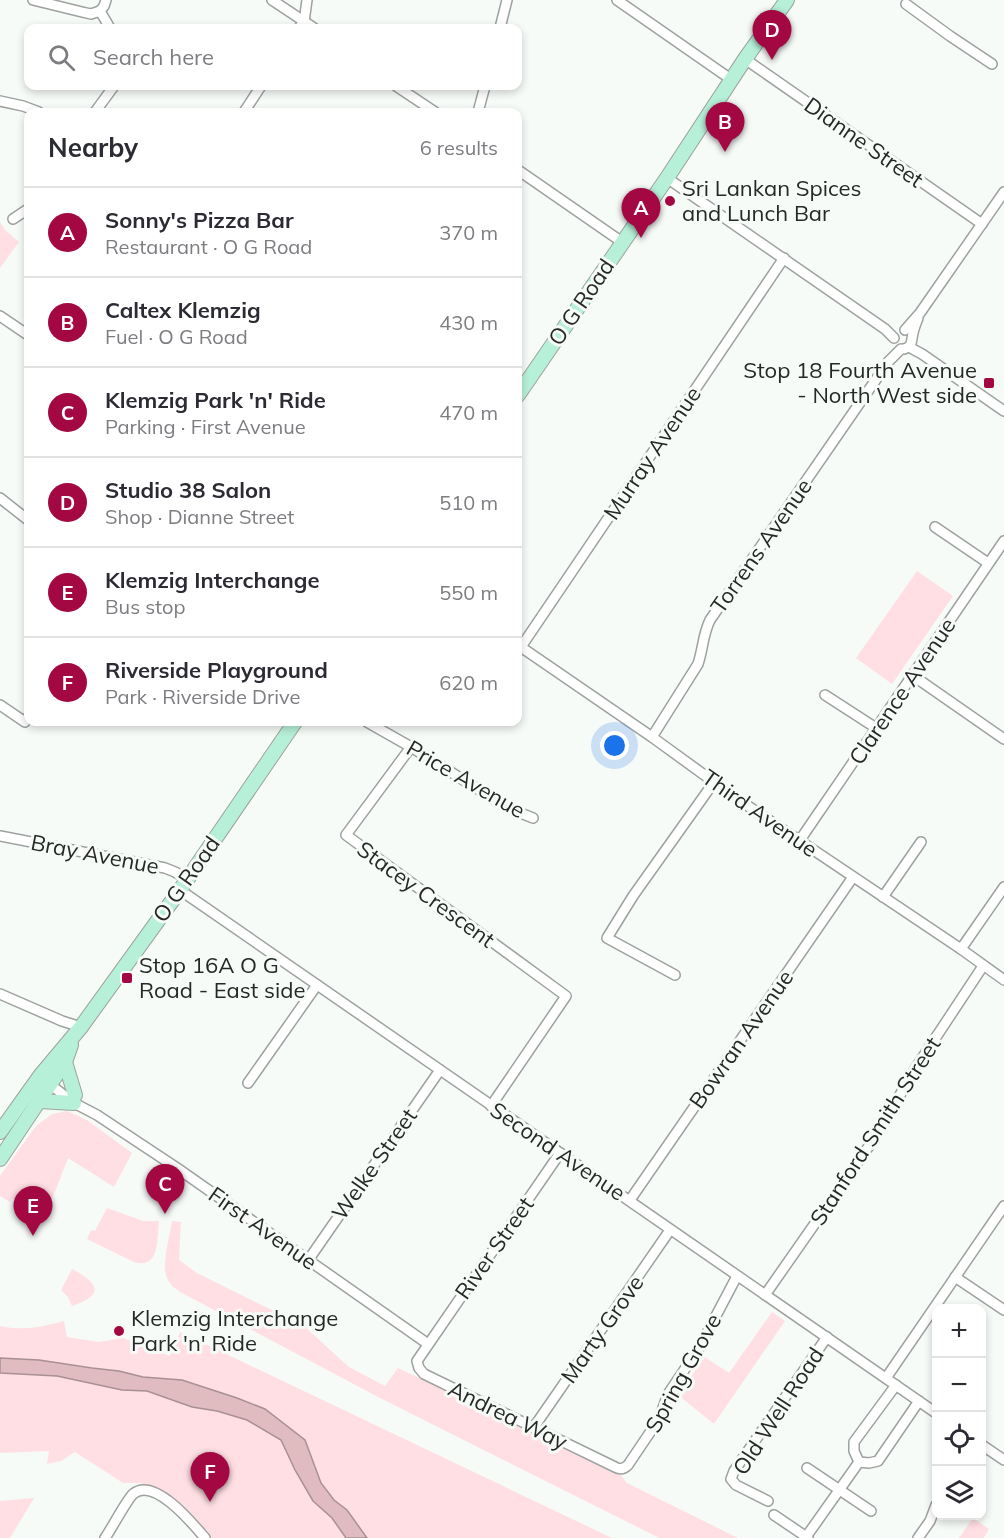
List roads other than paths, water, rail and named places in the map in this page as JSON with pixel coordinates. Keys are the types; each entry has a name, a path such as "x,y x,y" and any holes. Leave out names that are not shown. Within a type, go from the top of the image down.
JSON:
{"main road":[{"name":"O G Road","path":"522,389 788,0"},
{"name":"O G Road","path":"0,1159 39,1101 47,1081 78,1031 183,885 292,726"},
{"name":"O G Road","path":"0,1132 65,1062 78,1031"},
{"path":"39,1101 74,1099 65,1062"}],"street":[{"path":"33,0 91,14 100,11 106,0"},
{"path":"272,0 301,24"},
{"path":"302,24 307,0"},
{"path":"501,24 507,0"},
{"path":"617,0 732,80"},
{"path":"906,4 992,64"},
{"path":"100,11 108,24"},
{"name":"Dianne Street","path":"746,59 982,224"},
{"path":"98,108 111,90"},
{"path":"247,108 258,90"},
{"path":"402,90 429,108"},
{"path":"479,108 484,90"},
{"path":"0,101 28,108"},
{"path":"522,173 622,242"},
{"path":"667,178 1004,411"},
{"name":"Torrens Avenue","path":"652,737 698,664 705,630 710,620 1004,192"},
{"path":"13,219 24,212"},
{"name":"Murray Avenue","path":"522,642 784,258"},
{"path":"0,316 24,332"},
{"path":"0,498 24,517"},
{"path":"935,527 988,564"},
{"name":"Clarence Avenue","path":"800,840 1004,541"},
{"name":"Third Avenue","path":"522,648 1004,980"},
{"path":"912,675 1004,739"},
{"path":"825,695 876,728"},
{"path":"0,705 24,718"},
{"name":"Price Avenue","path":"374,726 508,808 533,818"},
{"name":"Stacey Crescent","path":"411,747 346,835 566,996 491,1106"},
{"path":"675,975 606,938 714,782"},
{"name":"Bray Avenue","path":"0,836 165,868 175,872 183,885"},
{"path":"883,897 921,842"},
{"name":"Bowran Avenue","path":"630,1200 853,877"},
{"name":"Second Avenue","path":"183,885 317,985 935,1412"},
{"path":"961,949 1004,887"},
{"name":"Stanford Smith Street","path":"765,1295 883,1126 911,1075 983,966"},
{"path":"248,1083 317,985"},
{"path":"0,994 62,1021 78,1031"},
{"name":"Welke Street","path":"309,1259 440,1070"},
{"name":"First Avenue","path":"47,1081 187,1174 428,1344"},
{"name":"River Street","path":"428,1344 560,1153"},
{"path":"886,1378 1004,1206"},
{"name":"Marty Grove","path":"534,1427 670,1230"},
{"name":"Spring Grove","path":"624,1468 659,1419 668,1394 699,1348 737,1276"},
{"path":"954,1277 1004,1310"},
{"name":"Old Well Road","path":"768,1501 736,1485 732,1479 734,1471 827,1337"},
{"name":"Andrea Way","path":"428,1344 417,1360 424,1374 619,1469 624,1468"},
{"path":"859,1462 854,1451 854,1442 896,1385"},
{"path":"859,1462 878,1461 919,1401"},
{"path":"986,1448 1004,1460"},
{"path":"774,1515 807,1538 859,1462"},
{"path":"807,1468 871,1510"},
{"path":"105,1538 131,1496 138,1491 153,1491 163,1496 205,1538"},
{"path":"918,1538 932,1515"}],"place":[{"name":"Studio 38 Salon","path":"772,60"},
{"name":"Caltex Klemzig","path":"725,152"},
{"name":"Sri Lankan Spices and Lunch Bar","path":"670,201"},
{"name":"Sonny's Pizza Bar","path":"641,238"},
{"name":"Stop 18 Fourth Avenue - North West side","path":"989,383"},
{"name":"Stop 16A O G Road - East side","path":"127,978"},
{"name":"Klemzig Park 'n' Ride","path":"165,1214"},
{"name":"Klemzig Interchange","path":"33,1236"},
{"name":"Klemzig Interchange Park 'n' Ride","path":"119,1331"},
{"name":"Riverside Playground","path":"210,1502"}]}
